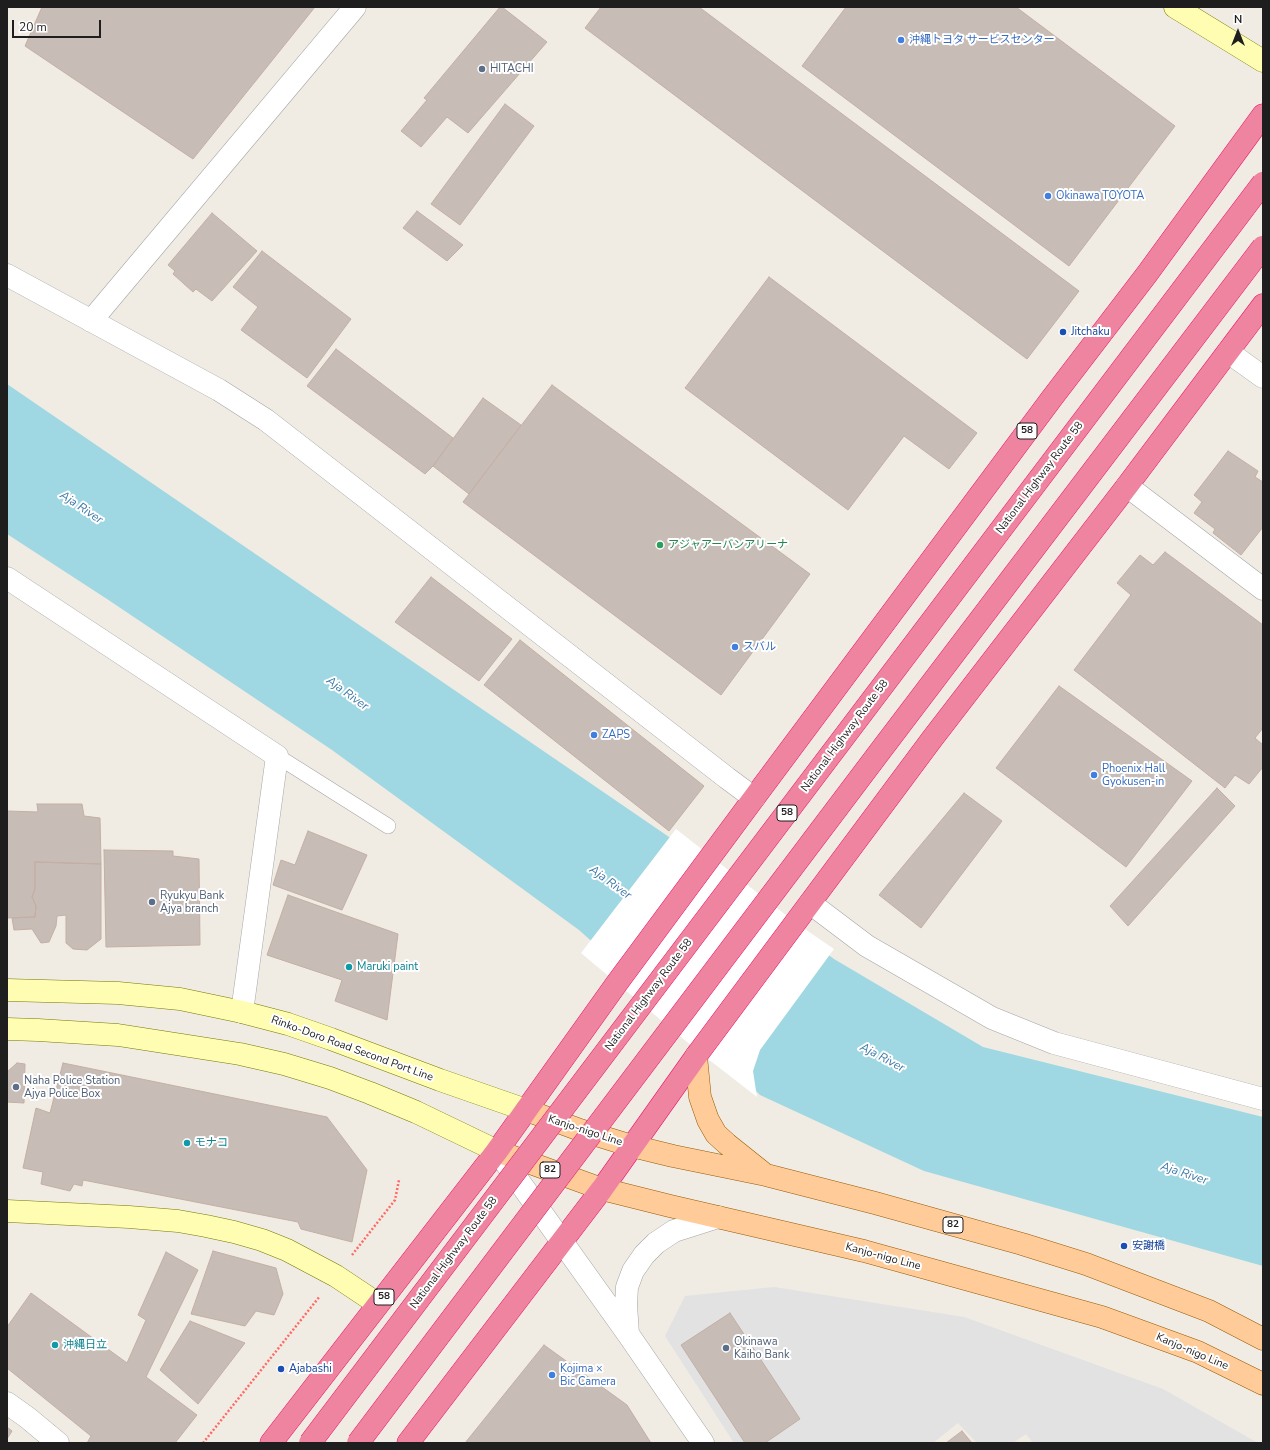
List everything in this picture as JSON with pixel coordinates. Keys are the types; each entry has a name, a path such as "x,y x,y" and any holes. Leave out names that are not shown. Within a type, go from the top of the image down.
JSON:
{"highway":[{"name":"58","path":"271,1443 497,1150 617,983 1052,398 1147,274 1263,115"},
{"name":"National Highway Route 58","path":"310,1443 1263,183"},
{"path":"358,1443 1263,247"},
{"path":"408,1443 602,1189 698,1054 932,739 1127,486 1263,305"}],"main road":[{"path":"698,1054 700,1097 708,1120 716,1134 726,1144 766,1175"},
{"name":"Kanjo-nigo Line","path":"526,1110 580,1130 632,1146 672,1156 766,1175 875,1203 1022,1244 1086,1264 1209,1311 1263,1339"},
{"name":"Kanjo-nigo Line","path":"497,1150 602,1189 864,1251 1102,1317 1198,1352 1263,1384"}],"street":[{"path":"91,321 355,7"},
{"path":"1175,7 1263,61"},
{"path":"7,275 218,390 266,420 754,798"},
{"path":"1228,352 1263,377"},
{"path":"1127,486 1263,589"},
{"path":"7,578 276,756 242,1012"},
{"path":"810,903 867,946 992,1018 1054,1043 1263,1099"},
{"name":"Rinko-Doro Road Second Port Line","path":"7,990 118,993 180,999 242,1012 288,1024 332,1039 440,1080 526,1110"},
{"path":"7,1029 118,1035 240,1054 284,1064 330,1078 370,1093 416,1112 497,1150 628,1334 702,1443"},
{"path":"7,1211 178,1221 234,1232 262,1240 287,1250 336,1276 378,1304"},
{"path":"628,1334 626,1305 627,1287 633,1271 644,1254 656,1243 674,1231 718,1217"},
{"path":"7,1404 28,1418 58,1443"}],"lane":[{"path":"276,756 388,826"}],"path":[{"path":"349,1259 395,1200 399,1180"},
{"path":"203,1443 324,1292"}],"shaded area":[{"path":"774,1287 964,1317 1163,1389 1258,1443 1033,1443 1026,1434 1013,1443 977,1443 958,1423 933,1443 734,1443 665,1336 685,1296"}],"water":[{"name":"Aja River","path":"7,384 672,839 834,959 983,1047 1263,1117 1263,1266 924,1171 760,1095 731,1066 579,930 332,750 107,599 7,534"}],"pier":[{"path":"676,829 796,923 834,949 760,1050 753,1071 757,1097 699,1052 581,953"}],"building":[{"path":"42,7 315,7 193,159 25,46"},
{"path":"500,7 547,42 468,133 447,117 421,147 401,131 427,100 424,98"},
{"path":"601,7 699,7 1079,291 1027,359 585,28"},
{"name":"Okinawa TOYOTA","path":"846,7 1016,7 1175,126 1069,266 802,66"},
{"path":"505,104 534,126 460,225 431,204"},
{"path":"417,211 463,245 447,261 403,228"},
{"path":"212,213 257,251 212,301 196,289 193,292 173,274 175,271 168,265"},
{"path":"262,251 351,319 307,378 241,330 258,307 233,287"},
{"path":"769,277 977,433 949,469 904,436 848,510 685,388"},
{"path":"336,349 453,438 433,466 425,474 307,386"},
{"path":"552,385 810,574 721,695 463,502"},
{"path":"483,398 521,425 469,494 433,466"},
{"path":"1228,451 1258,471 1255,477 1263,482 1263,527 1241,555 1213,533 1215,529 1194,513 1202,502 1194,495"},
{"path":"1165,552 1263,625 1263,728 1255,738 1263,745 1263,767 1249,784 1235,775 1225,788 1074,670 1131,595 1117,583 1140,555 1153,565"},
{"path":"431,577 512,639 479,681 395,622"},
{"name":"ZAPS","path":"520,640 704,786 669,831 484,685"},
{"name":"Phoenix Hall Gyokusen-in","path":"1059,686 1192,781 1126,867 996,768"},
{"path":"1217,788 1235,806 1128,926 1110,906"},
{"path":"964,793 1002,821 921,928 879,895"},
{"path":"37,804 82,804 84,816 100,818 101,864 35,862 35,889 32,897 36,906 35,917 7,918 7,811 38,812"},
{"path":"308,831 367,855 342,910 273,885 281,860 295,865"},
{"name":"Ryukyu Bank Ajya branch","path":"104,850 173,851 173,856 199,859 200,945 106,947"},
{"path":"35,862 101,864 101,939 87,950 73,949 66,943 66,915 57,916 56,926 49,942 41,943 32,929 14,930 12,918 35,917 36,906 32,897 35,889"},
{"name":"Maruki paint","path":"288,895 398,934 387,1020 335,1001 342,980 267,955"},
{"name":"Naha Police Station Ajya Police Box","path":"17,1063 25,1064 24,1103 7,1102 7,1072"},
{"name":"モナコ","path":"63,1063 327,1117 367,1170 352,1242 301,1229 298,1222 83,1180 82,1186 74,1184 70,1191 41,1184 43,1172 23,1168 36,1108 50,1113"},
{"path":"213,1251 276,1268 283,1294 274,1315 256,1311 245,1326 191,1314"},
{"name":"沖縄日立","path":"166,1252 198,1270 146,1377 197,1415 175,1443 87,1443 91,1436 7,1368 7,1327 31,1293 127,1363 146,1320 138,1315"},
{"path":"730,1313 800,1419 765,1443 745,1443 681,1345"},
{"path":"190,1321 245,1343 198,1404 160,1370"},
{"name":"Kojima × Bic Camera","path":"544,1345 627,1405 651,1443 465,1443"},
{"path":"7,1427 12,1431 7,1439"},
{"path":"962,1431 972,1443 946,1443"}],"place":[{"name":"沖縄トヨタ サービスセンター","path":"901,40"},
{"name":"HITACHI","path":"482,69"},
{"name":"Okinawa TOYOTA","path":"1048,196"},
{"name":"Jitchaku","path":"1063,332"},
{"name":"アジャアーバンアリーナ","path":"660,545"},
{"name":"スバル","path":"735,647"},
{"name":"ZAPS","path":"594,735"},
{"name":"Phoenix Hall Gyokusen-in","path":"1094,775"},
{"name":"Ryukyu Bank Ajya branch","path":"152,902"},
{"name":"Maruki paint","path":"349,967"},
{"name":"Naha Police Station Ajya Police Box","path":"16,1087"},
{"name":"モナコ","path":"187,1143"},
{"name":"安謝橋","path":"1124,1246"},
{"name":"沖縄日立","path":"55,1345"},
{"name":"Okinawa Kaiho Bank","path":"726,1348"},
{"name":"Ajabashi","path":"281,1369"},
{"name":"Kojima × Bic Camera","path":"552,1375"}]}
